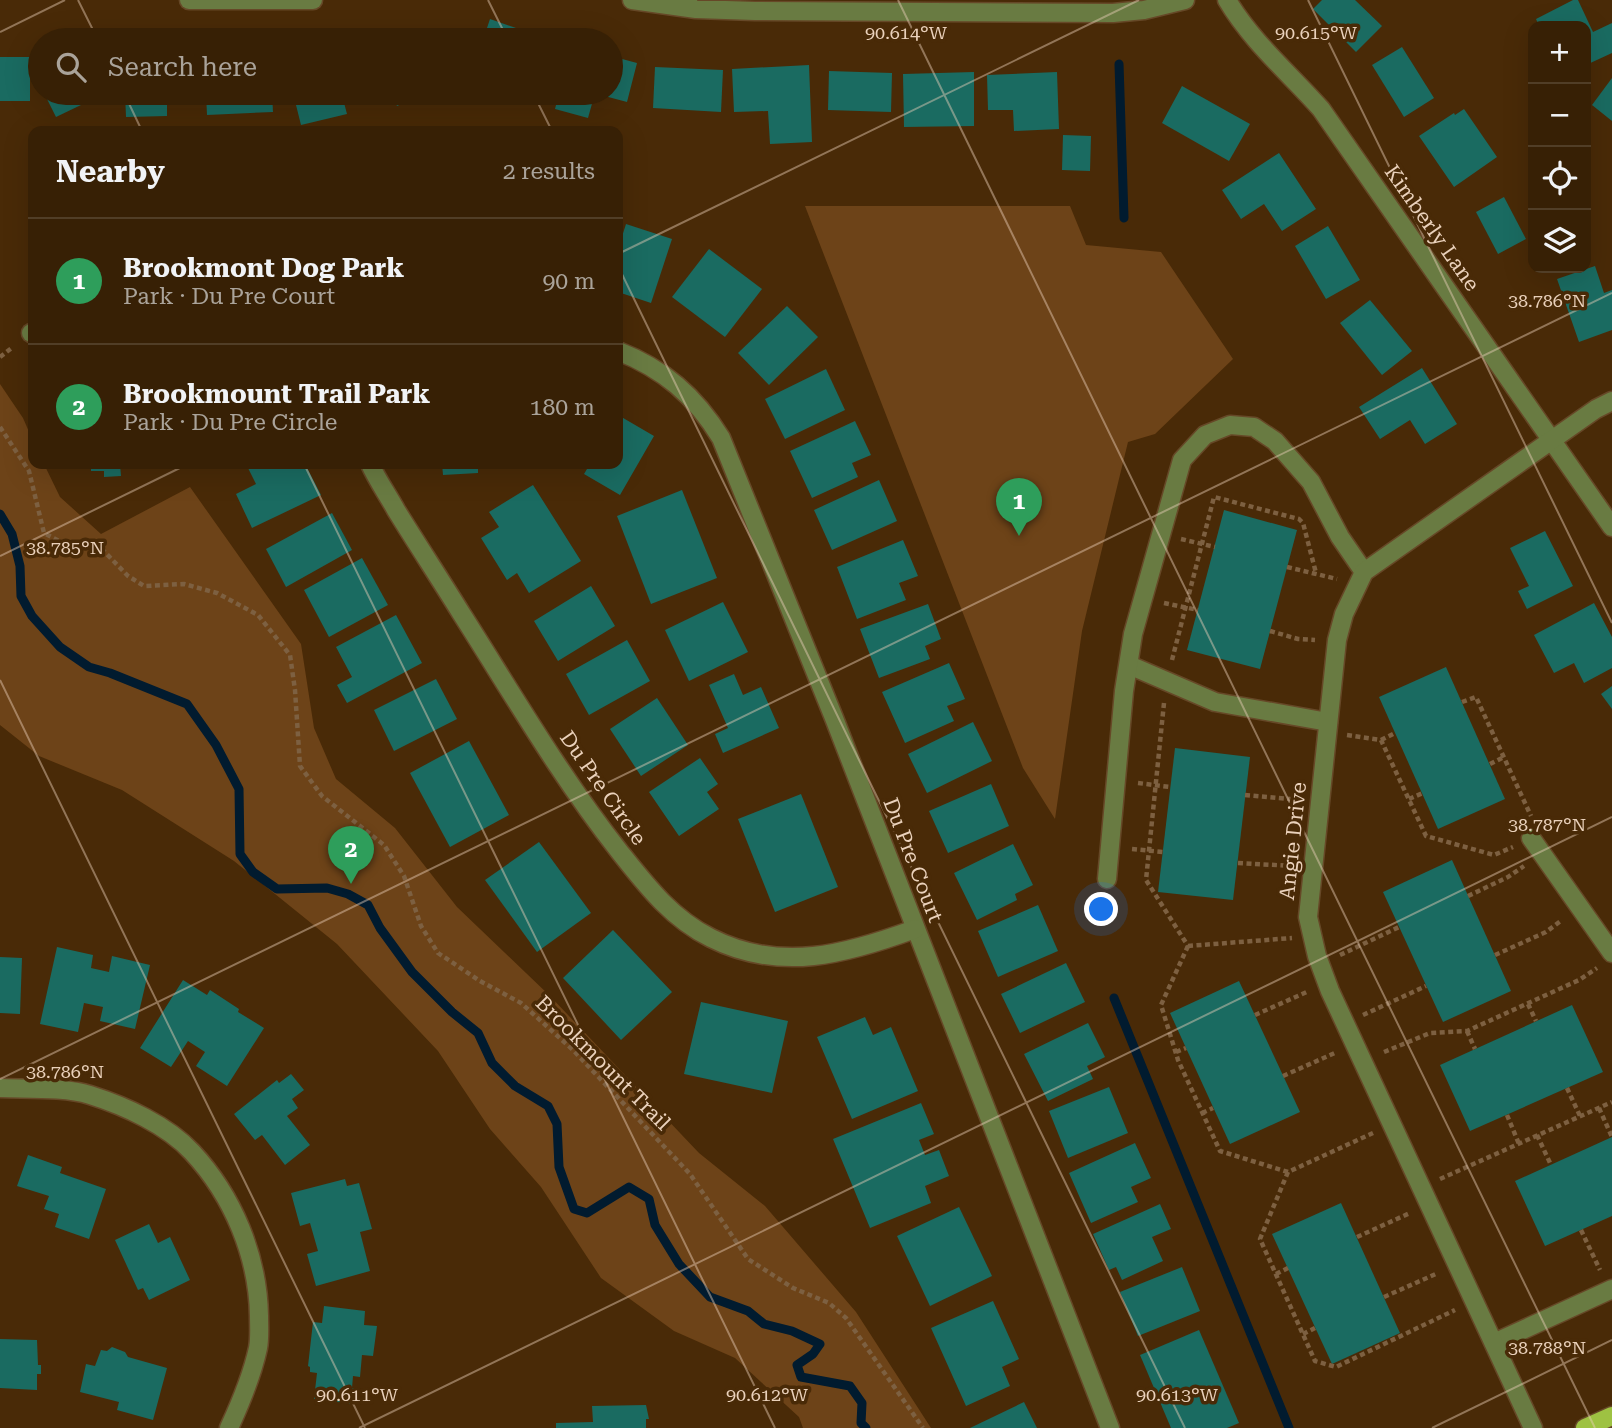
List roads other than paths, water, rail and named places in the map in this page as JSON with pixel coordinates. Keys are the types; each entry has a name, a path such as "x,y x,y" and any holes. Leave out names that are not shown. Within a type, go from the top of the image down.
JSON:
{"main road":[{"path":"1585,1428 1612,1416"}],"street":[{"path":"188,0 313,0"},
{"path":"632,0 696,9 898,7 1113,13 1144,10 1185,0"},
{"name":"Kimberly Lane","path":"1227,0 1249,34 1292,75 1321,109 1612,527"},
{"name":"Du Pre Court","path":"623,353 657,370 685,391 705,412 721,438 829,705 1110,1428"},
{"name":"Angie Drive","path":"1534,1428 1345,1024 1320,964 1308,917 1337,640 1344,614 1364,572 1596,409 1612,401"},
{"path":"1107,879 1133,634 1182,460 1205,435 1230,425 1255,426 1275,441 1311,482 1340,537 1364,572"},
{"name":"Du Pre Circle","path":"373,469 410,532 578,795 642,880 659,900 686,924 739,950 769,956 803,958 876,943 915,929"},
{"path":"1129,665 1215,702 1328,727"},
{"path":"1536,846 1579,907 1606,959"},
{"path":"0,1088 88,1094 134,1112 171,1134 191,1151 223,1193 247,1242 258,1291 259,1345 247,1391 229,1428"},
{"path":"1494,1343 1610,1289"}],"waterway":[{"path":"1119,64 1124,218"},
{"path":"0,514 12,534 20,566 21,596 32,616 60,647 89,667 187,704 216,745 239,789 240,854 253,872 277,889 327,888 348,894 368,905 380,928 412,972 452,1012 478,1033 492,1063 515,1086 548,1106 557,1124 559,1167 574,1209 587,1213 629,1187 649,1199 655,1225 679,1264 710,1297 748,1311 764,1324 792,1331 820,1344 813,1354 797,1365 801,1377 850,1386 862,1403 861,1423 866,1428"},
{"path":"1114,998 1289,1428"}],"place":[{"name":"Brookmont Dog Park","path":"1019,536"},
{"name":"Brookmount Trail Park","path":"351,884"}]}
